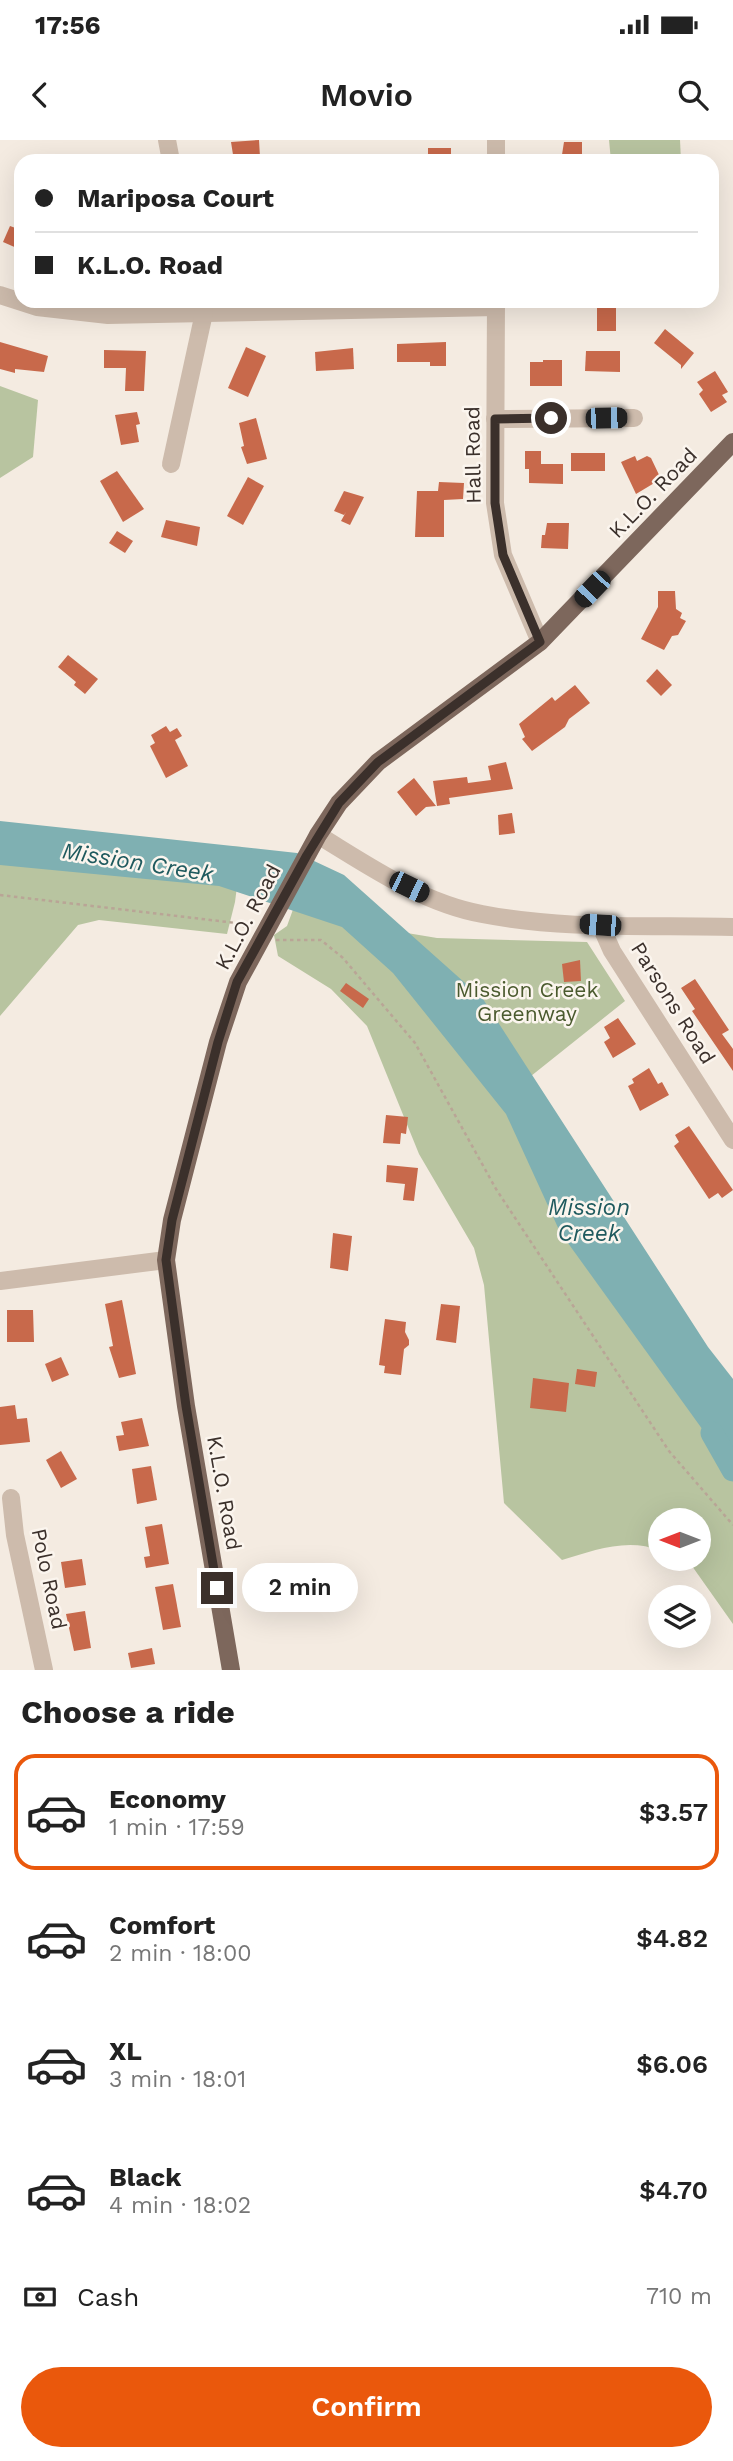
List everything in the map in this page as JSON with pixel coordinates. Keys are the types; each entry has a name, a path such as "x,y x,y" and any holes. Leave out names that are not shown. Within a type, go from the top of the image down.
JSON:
{"main road":[{"name":"K.L.O. Road","path":"231,1670 186,1406 166,1260 172,1220 218,1042 237,982 318,835 339,803 378,762 540,642 733,442"}],"street":[{"path":"46,308 108,315 190,308"},
{"path":"171,464 202,308"},
{"name":"Hall Road","path":"496,308 495,503 503,555 540,642"},
{"path":"495,419 634,418"},
{"path":"318,835 430,898 480,914 600,925 733,927"},
{"name":"Parsons Road","path":"600,925 612,951 733,1140"},
{"path":"0,1281 166,1260"},
{"name":"Polo Road","path":"11,1498 15,1535 44,1670"}],"path":[{"path":"0,895 236,923 262,935 321,940 343,958 415,1043 496,1189 669,1451 733,1525"}],"green space":[{"path":"609,140 680,140 681,154 610,154"},
{"path":"0,386 38,400 33,457 0,478"},
{"path":"0,829 117,840 242,847 235,902 227,934 99,920 78,925 0,1016"},
{"name":"Mission Creek Greenway","path":"303,882 407,933 437,938 587,942 625,1001 511,1092 733,1400 733,1624 711,1593 711,1585 705,1585 696,1572 711,1571 711,1508 648,1508 648,1547 623,1545 562,1560 504,1503 484,1285 474,1248 419,1154 367,1026 331,989 278,956 274,935 287,926"}],"water":[{"name":"Mission Creek","path":"0,821 297,853 344,875 483,999 708,1347 733,1379 733,1465 713,1444 560,1232 506,1114 393,973 342,927 219,886 0,865"}],"building":[{"path":"259,140 260,154 233,154 231,142"},
{"path":"564,142 582,142 582,154 562,154"},
{"path":"428,148 451,148 451,154 428,154"},
{"path":"10,226 14,227 14,247 3,242"},
{"path":"597,308 616,308 616,331 597,331"},
{"path":"665,329 694,353 681,369 681,365 654,343"},
{"path":"0,342 48,356 44,372 15,369 15,373 0,369"},
{"path":"446,342 446,366 430,366 430,362 397,362 397,344"},
{"path":"246,347 266,356 248,397 228,388"},
{"path":"353,348 354,369 316,371 315,352"},
{"path":"104,350 146,351 144,391 125,391 126,368 104,368"},
{"path":"586,351 620,351 620,372 585,371"},
{"path":"562,360 562,386 530,386 530,362"},
{"path":"715,371 728,392 722,395 727,402 711,412 699,394 703,390 697,382"},
{"path":"137,412 140,424 136,425 139,442 121,445 115,415"},
{"path":"256,418 267,459 247,464 241,447 244,446 239,423"},
{"path":"525,451 541,451 541,464 563,464 563,484 529,483 529,469 525,469"},
{"path":"571,453 605,453 605,471 571,471"},
{"path":"635,456 637,461 647,456 651,458 661,479 636,494 621,462"},
{"path":"117,471 144,509 123,522 100,481"},
{"path":"248,477 264,486 243,525 227,516"},
{"path":"439,482 464,483 463,499 444,500 444,537 415,537 417,491 438,491"},
{"path":"344,491 364,497 350,525 341,521 346,512 344,515 334,511"},
{"path":"166,520 200,527 197,546 161,537"},
{"path":"547,523 569,523 568,549 541,548"},
{"path":"117,531 133,541 125,553 109,543"},
{"path":"658,591 675,591 676,609 682,613 680,618 686,621 664,650 641,639 658,607"},
{"path":"68,655 98,679 85,694 74,685 76,682 58,667"},
{"path":"657,669 672,685 661,696 646,681"},
{"path":"575,685 590,703 569,719 565,727 532,751 522,739 525,737 519,724 552,697 555,701"},
{"path":"166,726 170,732 177,728 182,736 175,740 188,766 166,778 150,746 155,743 151,735"},
{"path":"506,762 513,789 449,798 450,804 437,806 433,781 467,777 468,783 491,780 488,766"},
{"path":"414,778 436,806 426,807 416,816 397,792"},
{"path":"512,813 515,833 499,835 498,815"},
{"path":"580,960 581,981 564,982 562,964"},
{"path":"695,979 729,1030 722,1034 733,1049 733,1071 692,1011 695,1009 681,988"},
{"path":"346,983 369,999 363,1008 340,991"},
{"path":"618,1018 636,1044 613,1058 604,1042 610,1038 604,1027"},
{"path":"649,1068 658,1084 662,1082 669,1095 640,1111 628,1086 634,1083 632,1079"},
{"path":"386,1115 408,1117 406,1134 401,1133 400,1144 383,1143"},
{"path":"689,1126 733,1190 722,1198 718,1193 709,1199 674,1146 679,1142 675,1135"},
{"path":"387,1165 418,1168 414,1201 403,1200 405,1184 386,1182"},
{"path":"333,1233 352,1236 348,1271 330,1268"},
{"path":"122,1300 136,1374 119,1378 109,1347 113,1346 105,1304"},
{"path":"441,1304 460,1306 456,1343 436,1340"},
{"path":"7,1310 33,1310 34,1342 7,1342"},
{"path":"385,1319 406,1322 405,1332 409,1345 404,1349 401,1375 384,1373 385,1366 379,1365"},
{"path":"61,1357 69,1375 52,1382 45,1364"},
{"path":"577,1369 597,1372 595,1387 575,1384"},
{"path":"533,1378 569,1383 566,1412 530,1408"},
{"path":"15,1405 17,1419 27,1418 30,1442 0,1445 0,1407"},
{"path":"142,1418 149,1446 119,1451 116,1436 124,1435 121,1422"},
{"path":"61,1451 77,1479 61,1488 46,1460"},
{"path":"151,1466 157,1500 137,1504 132,1469"},
{"path":"162,1524 169,1564 146,1568 144,1557 150,1556 145,1527"},
{"path":"82,1559 86,1585 65,1588 61,1562"},
{"path":"173,1584 181,1627 163,1630 155,1587"},
{"path":"85,1611 91,1648 74,1651 66,1614"},
{"path":"152,1648 155,1664 131,1668 128,1653"}],"waterway":[{"name":"Mission Creek","path":"712,1433 733,1470"}],"route":[{"path":"217,1588 186,1406 166,1260 172,1220 218,1042 237,982 318,835 339,803 378,762 540,642 503,555 495,503 495,419 551,418"}]}
